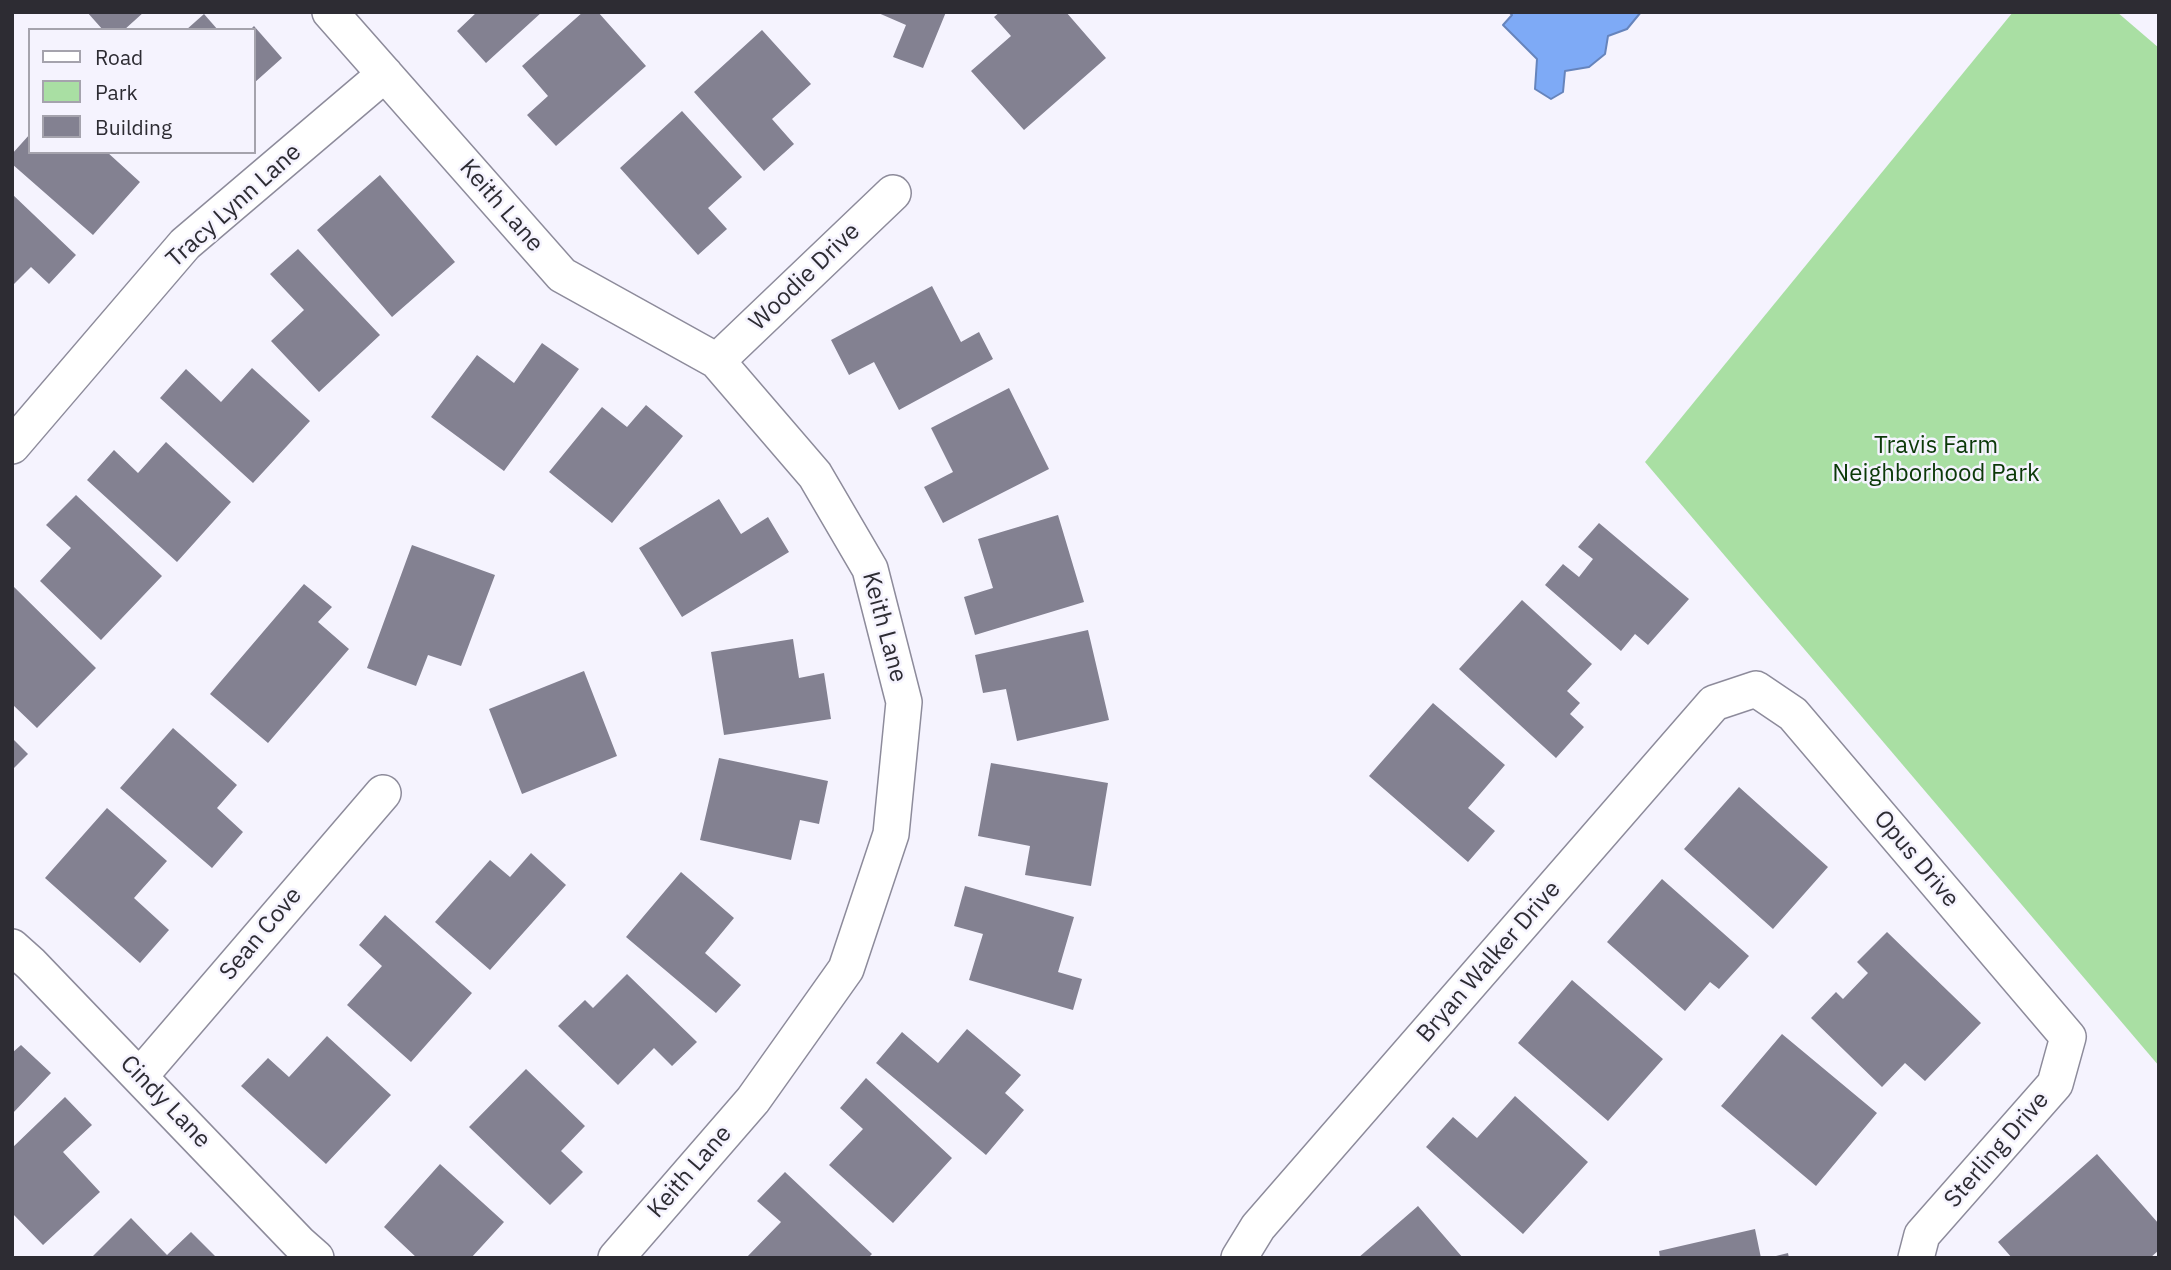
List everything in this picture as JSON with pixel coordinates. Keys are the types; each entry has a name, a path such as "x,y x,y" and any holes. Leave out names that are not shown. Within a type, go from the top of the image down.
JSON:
{"street":[{"name":"Keith Lane","path":"330,12 562,275 717,361 815,475 870,569 904,702 891,834 846,968 753,1100 616,1258"},
{"name":"Tracy Lynn Lane","path":"12,446 185,244 385,74"},
{"name":"Woodie Drive","path":"717,361 893,193"},
{"name":"Opus Drive","path":"1756,689 1793,714 2068,1037"},
{"name":"Bryan Walker Drive","path":"1239,1258 1258,1227 1714,704 1756,689"},
{"name":"Sean Cove","path":"140,1076 383,793"},
{"name":"Cindy Lane","path":"12,947 316,1258"},
{"name":"Sterling Drive","path":"1916,1258 1922,1235 2055,1084 2068,1037"}],"green space":[{"name":"Travis Farm Neighborhood Park","path":"2013,12 2117,12 2159,48 2159,1066 1645,462"}],"water":[{"path":"1509,12 1641,12 1627,29 1608,36 1605,54 1589,67 1565,71 1563,92 1551,99 1535,89 1537,59 1503,25 1512,15"}],"building":[{"path":"87,12 144,12 126,28 101,28"},
{"path":"477,12 542,12 486,63 457,31"},
{"path":"583,12 598,12 646,66 556,146 527,115 548,96 522,66"},
{"path":"876,12 946,12 923,68 893,57 906,25"},
{"path":"1000,12 1066,12 1106,58 1024,130 971,71 1011,36 994,17"},
{"path":"204,14 216,28 188,28"},
{"path":"256,28 282,58 256,81"},
{"path":"762,30 811,84 772,119 794,144 764,171 694,92"},
{"path":"682,111 742,177 708,208 727,229 698,255 620,168"},
{"path":"28,136 28,154 109,154 140,182 93,235 12,164 12,154"},
{"path":"380,175 455,262 392,317 317,230"},
{"path":"12,194 76,255 49,284 31,267 12,286"},
{"path":"298,249 380,335 319,392 271,341 304,310 270,274"},
{"path":"932,286 961,342 979,332 993,359 899,410 874,362 849,375 831,340"},
{"path":"542,343 579,369 504,471 431,417 477,355 514,383"},
{"path":"252,368 310,421 253,483 160,398 186,369 221,402"},
{"path":"1009,388 1049,469 943,523 924,487 953,472 931,428"},
{"path":"646,405 683,436 612,523 549,472 602,407 627,427"},
{"path":"166,442 231,502 177,562 87,480 114,450 138,473"},
{"path":"76,495 162,576 101,640 40,581 71,548 46,525"},
{"path":"719,499 741,534 768,517 789,552 682,617 639,548"},
{"path":"1058,515 1084,602 975,635 964,597 993,588 978,539"},
{"path":"1599,523 1689,599 1648,645 1635,634 1621,651 1545,585 1563,564 1579,577 1593,559 1578,547"},
{"path":"412,545 495,575 461,666 428,655 416,686 367,668"},
{"path":"304,584 332,607 318,622 349,649 268,743 210,694"},
{"path":"12,585 96,668 37,728 12,704"},
{"path":"1522,600 1592,664 1567,691 1580,703 1570,714 1584,727 1556,758 1459,669"},
{"path":"1088,630 1109,720 1017,741 1006,689 983,693 975,655"},
{"path":"793,639 799,678 824,673 831,719 724,735 711,652"},
{"path":"584,671 617,756 522,794 489,709"},
{"path":"1433,703 1505,765 1468,808 1495,831 1468,862 1369,776"},
{"path":"173,728 237,785 217,808 243,832 212,868 120,788"},
{"path":"12,738 28,754 12,770"},
{"path":"719,758 828,781 819,824 800,820 791,860 700,840"},
{"path":"991,763 1108,783 1091,886 1025,875 1030,846 978,836"},
{"path":"1739,787 1828,867 1773,929 1684,849"},
{"path":"107,808 167,861 134,898 169,930 140,963 45,878"},
{"path":"531,853 566,885 490,970 435,922 490,860 510,877"},
{"path":"681,872 734,918 705,953 741,985 716,1013 626,937"},
{"path":"1662,879 1749,956 1719,989 1710,982 1685,1011 1607,942"},
{"path":"965,886 1074,917 1058,972 1082,979 1073,1010 969,980 983,934 954,926"},
{"path":"385,915 472,993 411,1062 347,1005 382,966 359,945"},
{"path":"1887,932 1981,1023 1925,1081 1905,1063 1882,1087 1811,1018 1836,992 1843,999 1868,973 1857,962"},
{"path":"627,974 697,1042 672,1066 654,1048 618,1085 558,1026 585,1000 593,1008"},
{"path":"1572,980 1663,1059 1608,1121 1518,1043"},
{"path":"967,1029 1021,1075 1005,1093 1024,1110 986,1155 876,1063 902,1032 938,1063"},
{"path":"1782,1034 1877,1113 1816,1186 1721,1106"},
{"path":"327,1036 391,1095 326,1164 241,1086 268,1058 289,1077"},
{"path":"21,1045 51,1073 12,1114 12,1053"},
{"path":"526,1069 585,1126 561,1151 583,1172 550,1205 469,1127"},
{"path":"866,1078 952,1158 893,1223 829,1165 863,1129 840,1108"},
{"path":"1515,1096 1588,1162 1523,1234 1426,1147 1453,1117 1477,1138"},
{"path":"65,1097 92,1125 63,1152 100,1192 43,1245 12,1213 12,1148"},
{"path":"2097,1154 2159,1224 2159,1250 2150,1258 2012,1258 1998,1242"},
{"path":"440,1164 504,1222 471,1258 417,1258 384,1227"},
{"path":"785,1172 872,1254 868,1258 746,1258 781,1222 757,1201"},
{"path":"1418,1206 1463,1258 1358,1258"},
{"path":"131,1218 167,1255 191,1232 217,1258 91,1258"},
{"path":"1755,1229 1761,1258 1660,1258 1659,1251"},
{"path":"1788,1253 1789,1258 1772,1258 1772,1257"}]}
